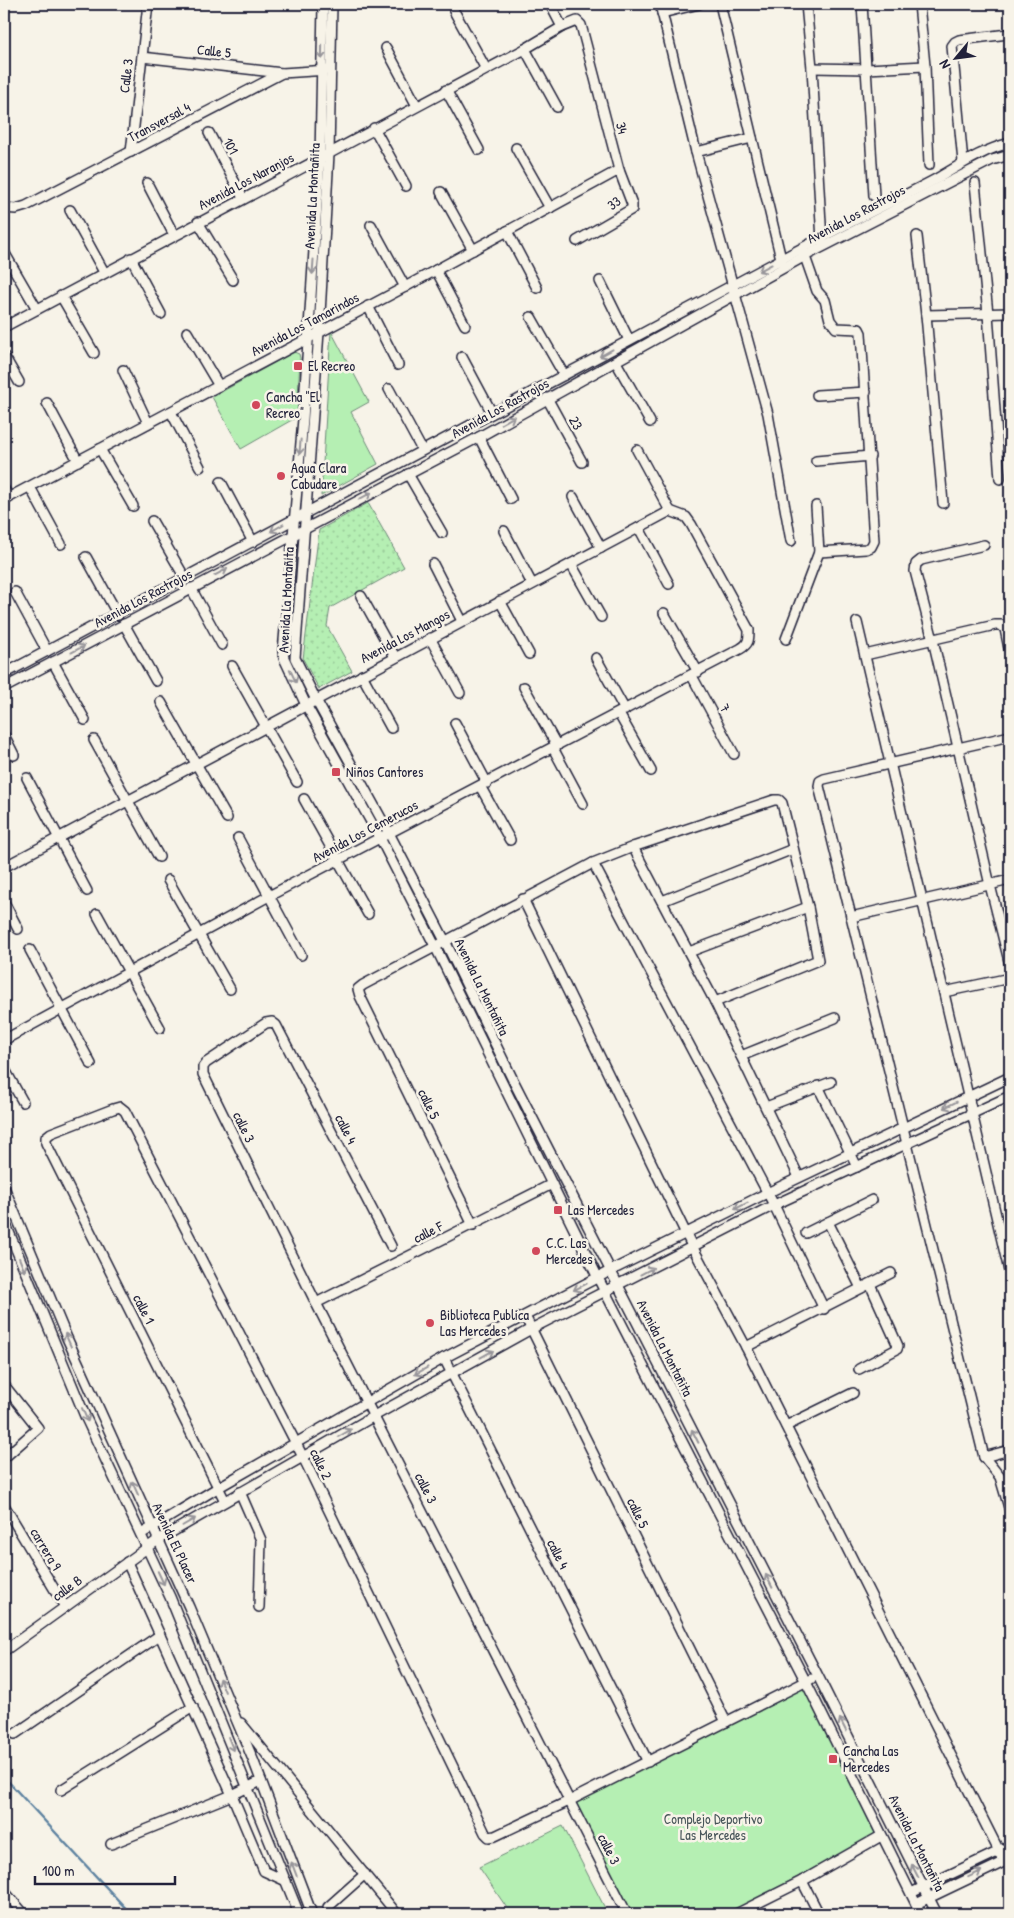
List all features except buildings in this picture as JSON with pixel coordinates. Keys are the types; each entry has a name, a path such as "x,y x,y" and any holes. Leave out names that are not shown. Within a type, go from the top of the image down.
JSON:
{"street":[{"name":"Calle 3","path":"131,152 148,4"},
{"name":"Avenida La Montañita","path":"323,4 329,154 319,332 295,654 316,700 389,833 445,941 610,1271 818,1676 937,1914"},
{"name":"Avenida La Montañita","path":"332,4 283,652 306,705 380,838 435,946 598,1278 806,1682 921,1914"},
{"path":"550,4 562,27"},
{"path":"699,4 661,8 696,152 737,295 768,414 791,541"},
{"path":"720,4 782,263"},
{"path":"806,4 812,68 822,242"},
{"path":"862,4 874,196"},
{"path":"919,4 925,66 929,164"},
{"path":"454,11 486,69"},
{"name":"Avenida Los Naranjos","path":"4,327 525,49 562,27 577,22 581,25"},
{"name":"34","path":"581,25 619,170"},
{"path":"963,162 952,46 959,40 1008,34 1010,37"},
{"path":"386,48 417,106"},
{"path":"525,49 557,107"},
{"name":"Calle 5","path":"142,57 282,73"},
{"path":"812,68 867,69 925,66"},
{"name":"Transversal 4","path":"4,208 21,208 282,73 326,70"},
{"path":"446,90 478,150"},
{"path":"374,128 406,186"},
{"name":"101","path":"209,133 243,198"},
{"path":"696,152 752,138"},
{"name":"Avenida Los Rastrojos","path":"4,674 118,615 294,518 733,284 782,263 822,242 963,162 992,148 1010,143"},
{"path":"516,148 550,208"},
{"name":"Avenida Los Rastrojos","path":"822,242 992,160 1010,155"},
{"name":"Avenida Los Tamarindos","path":"6,499 405,287 619,170"},
{"name":"33","path":"577,241 632,209 632,204 619,170"},
{"path":"147,183 174,235"},
{"path":"975,183 988,314 1000,479"},
{"path":"441,192 473,250"},
{"path":"70,210 104,272"},
{"path":"198,222 233,280"},
{"path":"371,225 405,287"},
{"path":"507,231 537,288"},
{"path":"917,236 943,503"},
{"path":"4,252 37,309"},
{"path":"803,252 817,291 825,300 833,325 836,328 859,329 861,333 870,456 874,541 871,547 866,549 819,552"},
{"path":"131,258 161,314"},
{"name":"Avenida Los Rastrojos","path":"4,688 616,362 737,295 782,263"},
{"path":"436,270 465,325"},
{"path":"600,281 629,340"},
{"path":"61,296 94,353"},
{"path":"368,306 398,365"},
{"path":"926,315 1010,313"},
{"path":"531,317 564,375"},
{"path":"187,332 219,386"},
{"path":"4,356 18,382"},
{"path":"462,357 492,413"},
{"path":"616,362 650,422"},
{"path":"123,370 148,424"},
{"path":"389,389 422,450"},
{"path":"817,395 866,392"},
{"name":"23","path":"546,398 582,462"},
{"path":"47,403 78,461"},
{"path":"171,412 200,467"},
{"path":"479,436 511,498"},
{"path":"100,449 133,506"},
{"path":"637,450 670,511"},
{"path":"816,460 870,456"},
{"path":"408,474 442,533"},
{"path":"221,482 252,542"},
{"path":"30,487 61,544"},
{"path":"4,489 6,499"},
{"path":"573,497 601,548"},
{"path":"786,639 819,552 816,506"},
{"name":"Avenida Los Mangos","path":"4,867 670,511"},
{"name":"Avenida Los Cemerucos","path":"4,1040 269,896 695,674 747,645 749,630 691,524 686,517 670,511"},
{"path":"152,521 185,578"},
{"path":"638,528 669,584"},
{"path":"504,531 532,584"},
{"path":"984,546 921,560 916,564 915,570 990,885 1008,944 1010,965"},
{"path":"86,557 118,615"},
{"path":"433,564 462,622"},
{"path":"571,564 601,617"},
{"path":"191,588 222,646"},
{"path":"16,592 47,651"},
{"path":"361,596 395,657"},
{"path":"500,602 529,654"},
{"name":"7","path":"664,612 734,754"},
{"path":"857,622 1010,1275"},
{"path":"124,624 156,682"},
{"path":"864,655 995,625 1001,625 1005,629 1010,652"},
{"path":"430,638 460,692"},
{"path":"596,658 651,771"},
{"path":"53,662 85,720"},
{"path":"232,666 297,782"},
{"path":"362,674 391,728"},
{"path":"524,687 583,804"},
{"path":"161,702 227,818"},
{"path":"455,722 510,840"},
{"path":"4,735 14,754"},
{"path":"1010,736 824,779 820,782 819,786 984,1458 1000,1476 1009,1500 1010,1511"},
{"path":"94,740 159,857"},
{"path":"27,778 87,891"},
{"path":"304,798 368,914"},
{"path":"435,946 593,863 633,847 774,800 779,800 782,803 808,907 818,960 715,1002"},
{"path":"238,838 301,955"},
{"path":"633,847 715,1002 799,1178"},
{"path":"662,901 793,849"},
{"path":"593,863 774,1205 824,1309"},
{"path":"168,880 230,989"},
{"path":"851,917 1010,880"},
{"path":"523,899 692,1246 746,1347 999,1851 1007,1860 916,1904"},
{"path":"4,902 18,929"},
{"path":"689,952 808,907"},
{"path":"97,914 160,1028"},
{"name":"calle 5","path":"435,946 358,989 473,1225"},
{"path":"30,950 91,1064"},
{"path":"944,992 1010,978"},
{"path":"741,1056 835,1018"},
{"name":"calle 3","path":"276,1025 272,1022 266,1023 206,1063 202,1068 203,1074 316,1304 627,1914"},
{"name":"calle 4","path":"276,1025 391,1246"},
{"path":"4,1068 23,1102"},
{"path":"141,1534 295,1442 444,1358 610,1271 767,1193 1010,1077"},
{"path":"766,1106 831,1082"},
{"path":"818,1086 857,1167"},
{"name":"calle B","path":"4,1651 158,1540 374,1416 531,1329 774,1205 1010,1096"},
{"name":"calle 1","path":"125,1111 120,1107 51,1134 46,1137 46,1143 226,1502"},
{"name":"calle 2","path":"125,1111 303,1457 485,1833 489,1836 495,1836 569,1802"},
{"name":"calle F","path":"316,1304 552,1184"},
{"name":"Avenida El Placer","path":"4,1187 67,1338 189,1607 261,1781 312,1914"},
{"path":"806,1233 872,1200"},
{"name":"Avenida El Placer","path":"4,1220 85,1416 170,1597 299,1914"},
{"path":"828,1222 866,1286 898,1346 897,1349 858,1369"},
{"path":"746,1347 824,1309 891,1273"},
{"name":"calle 5","path":"525,1316 726,1722"},
{"name":"calle 4","path":"444,1358 648,1762"},
{"path":"4,1385 38,1428 4,1458"},
{"path":"786,1426 853,1393"},
{"path":"984,1458 1010,1450"},
{"path":"240,1492 261,1540 259,1607"},
{"name":"carrera 9","path":"4,1506 65,1607"},
{"path":"127,1562 193,1707 264,1871 286,1881"},
{"path":"15,1734 160,1635"},
{"path":"569,1802 818,1676"},
{"path":"61,1790 193,1707"},
{"path":"234,1714 397,1914"},
{"path":"111,1844 232,1795 261,1781"},
{"path":"736,1914 802,1881 881,1836"},
{"path":"911,1893 1010,1846"},
{"path":"328,1907 365,1874"},
{"path":"802,1881 819,1914"},
{"path":"4,1891 24,1914"}],"green space":[{"path":"331,331 369,402 351,412 378,464 321,496"},
{"path":"294,352 299,354 300,358 297,417 241,449 212,397"},
{"path":"368,503 404,567 330,608 327,626 352,671 319,689 303,659 319,530"},
{"name":"Complejo Deportivo Las Mercedes","path":"804,1686 877,1835 727,1914 630,1914 574,1804"},
{"path":"563,1826 608,1914 511,1914 479,1867"}],"waterway":[{"path":"4,1777 131,1914"}],"place":[{"name":"El Recreo","path":"298,366"},
{"name":"Cancha \"El Recreo\"","path":"256,405"},
{"name":"Agua Clara Cabudare","path":"281,476"},
{"name":"Niños Cantores","path":"336,772"},
{"name":"Las Mercedes","path":"558,1210"},
{"name":"C.C. Las Mercedes","path":"536,1251"},
{"name":"Biblioteca Publica Las Mercedes","path":"430,1323"},
{"name":"Cancha Las Mercedes","path":"833,1759"}]}
